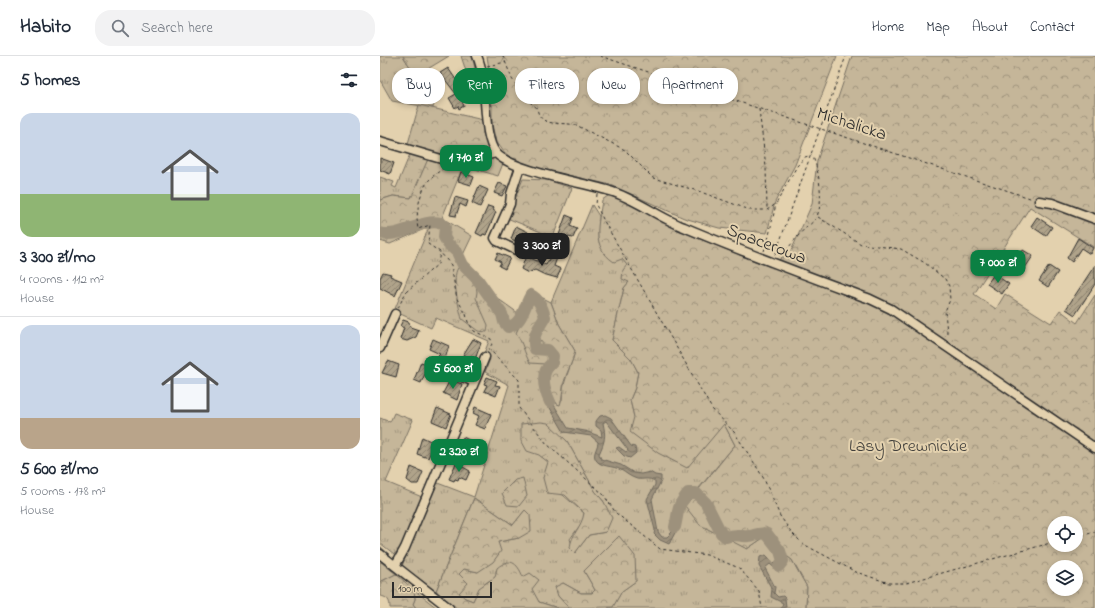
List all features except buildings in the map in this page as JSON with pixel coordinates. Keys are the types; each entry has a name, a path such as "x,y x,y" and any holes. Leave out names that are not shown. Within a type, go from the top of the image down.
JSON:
{"street":[{"path":"477,56 480,68"},
{"path":"380,141 448,161 459,162 496,153 489,136 485,104"},
{"name":"Spacerowa","path":"496,153 520,167 612,191 682,227 870,299 906,318 1029,405 1095,448"},
{"path":"516,250 497,242 495,238 510,204 511,194 520,167"},
{"path":"1039,201 1052,203 1095,219"},
{"path":"380,348 395,314"},
{"path":"395,566 405,548 485,357"},
{"path":"435,365 474,382"},
{"path":"380,554 449,608"}],"path":[{"path":"503,56 512,79 525,98 537,108 538,116 544,121 554,124 570,123 616,144 625,150 653,178 698,191 750,210 767,210 776,204"},
{"name":"Michalicka","path":"600,56 820,130 1039,201"},
{"path":"777,251 846,56"},
{"path":"483,68 498,62 506,62"},
{"path":"758,109 766,167 767,210"},
{"path":"761,258 768,240 776,204 797,166 805,157 812,155"},
{"path":"772,262 788,250 799,234 817,216 819,202 819,174 818,166 812,155"},
{"path":"448,161 447,167 430,178 426,185 418,205 418,229 430,225 428,244 440,252 451,265 457,299 466,314 468,322 474,331 491,339 492,344 485,357"},
{"path":"597,188 596,205 605,223 712,409 741,443 764,479 780,516 792,533 804,544 856,572 888,583 906,583 1047,544"},
{"path":"817,216 860,244 901,250 925,263 945,279 949,286 950,300 945,311 947,333 940,342"},
{"path":"395,314 406,292 438,264 440,252"},
{"path":"490,349 518,380 519,408 547,444 603,494 616,513 660,549 707,555 739,568 759,591 762,608"},
{"path":"1083,535 1095,532"}],"green space":[{"path":"380,56 403,56 411,68 392,68 392,101 380,80"},
{"path":"403,56 449,56 429,68 411,68"},
{"path":"461,56 472,56 475,68 465,68"},
{"path":"487,56 837,56 795,165 775,202 767,233 719,228 684,218 611,185 519,164 504,152 496,141 492,125 492,104 507,104 507,68 489,68"},
{"name":"Lasy Drewnickie","path":"852,56 1095,56 1095,248 1030,207 974,294 996,309 1005,294 1051,323 1060,310 1077,323 1095,295 1095,608 806,608 807,587 792,560 763,538 747,549 700,525 685,506 735,445 724,424 687,468 658,453 630,432 634,417 630,400 635,388 638,372 631,359 612,340 624,288 629,282 622,279 623,270 627,265 622,259 614,262 606,256 599,242 598,226 602,200 611,194 683,232 770,267 792,249 812,204 817,161"},
{"path":"410,104 434,104 433,108"},
{"path":"419,105 483,120 489,146 488,150 453,159 407,147"},
{"path":"410,154 428,160 411,198 393,196 380,200 380,177 394,182 392,186 396,188"},
{"path":"492,157 504,161 498,176 465,166 472,161"},
{"path":"428,159 462,169 442,218 425,218 391,231 380,230 380,200 393,196 411,198"},
{"path":"523,179 547,180 572,188 553,237 507,218"},
{"path":"592,205 599,216 598,239 622,258 627,265 629,282 624,288 612,340 631,359 638,372 635,388 630,400 634,417 724,424 735,445 699,488 730,539 747,549 763,538 792,560 807,587 806,608 608,608 613,606 622,591 636,581 619,537 584,571 595,590 592,593 581,593 563,583 558,596 569,608 558,608 539,602 523,577 499,577 493,579 483,586 473,601 465,598 459,593 459,574 464,569 478,572 498,542 519,538 525,510 513,525 474,498 436,591 402,566 435,482 474,497 509,385 485,372 490,359 483,356 489,341 436,318 431,328 394,311 429,227 390,244 380,241 380,230 387,232 397,230 425,218 442,218 472,236 462,257 497,298 518,313 525,300 527,292 543,298 549,319 542,328 548,346 552,349 555,359 547,377 552,389 562,400 565,381 575,351 559,324 551,302","holes":["567,441 595,491 604,502 606,532 589,535 575,553 570,539 583,521 584,513 543,478 549,462 539,455"]},
{"path":"458,268 464,269 476,283 476,298 488,325 487,332 478,331 462,319 455,285 455,278"},
{"path":"533,298 540,308 541,317 531,341 536,353 545,352 550,359 545,364 530,363 516,333"},
{"path":"543,298 551,302 559,324 575,351 564,382 560,405 557,404 553,397 548,382 549,370 555,360 555,357 552,349 545,346 539,339 542,328 549,319"},
{"path":"394,413 413,420 386,482 422,497 400,550 394,554 380,543 380,418 390,422"},
{"path":"541,422 548,423 567,441 612,518 606,532 589,535 575,553 570,548 571,543 584,513 565,495 547,493 543,478 548,462 539,455 527,451 521,440 521,424"},
{"path":"523,478 527,496 519,506 507,505 502,493 515,480"},
{"path":"474,498 513,525 525,510 530,515 531,531 519,538 498,542 501,551 493,562 478,572 464,569 459,574 468,583 459,593 465,598 473,601 479,588 495,577 497,568 509,562 516,565 523,577 530,573 539,580 532,589 539,602 558,608 457,608 436,591"},
{"path":"619,536 635,556 636,581 622,591 613,607 569,608 558,596 555,587 563,583 581,593 592,593 595,590 584,571"},
{"path":"381,562 396,574 380,582 380,563"},
{"path":"396,574 414,590 415,599 413,604 416,608 390,608 390,603 388,600 385,597 380,596 380,582"},
{"path":"414,590 437,608 416,608 413,604 415,599"}],"water":[{"path":"542,388 546,388 548,395 568,428 585,431 602,437 601,430 596,426 596,421 600,416 605,415 611,418 631,446 635,447 636,453 630,458 624,456 616,448 619,447 626,452 628,450 606,421 603,423 605,435 599,454 601,459 621,465 634,473 641,474 650,472 661,476 661,481 652,499 658,532 662,537 667,537 672,532 675,520 673,516 675,509 678,511 676,531 669,544 660,540 654,534 655,530 647,499 655,485 655,481 650,479 637,479 618,468 603,465 597,461 595,454 598,442 591,436 564,432 546,401"},
{"path":"784,551 785,564 783,569 778,571 770,564 765,568 775,587 774,593 778,597 783,596 785,598 786,607 781,608 783,603 771,597 772,589 759,566 760,557 766,555 774,563 778,563 779,555 777,552"}],"waterway":[{"path":"380,233 395,233 426,223 441,223 445,227 444,237 448,244 457,252 463,265 478,280 502,314 504,322 508,327 513,325 520,318 531,295 536,299 542,308 545,317 535,336 535,349 548,350 553,356 552,363 545,371 544,376 546,392 550,402"},
{"path":"675,527 678,509 681,502 688,493 696,493 706,503 721,533 726,537 733,535 751,536 761,533 767,534 780,551 783,561 779,566"},
{"path":"380,547 390,556"},
{"path":"380,560 442,608"},
{"path":"402,566 421,581"}]}
